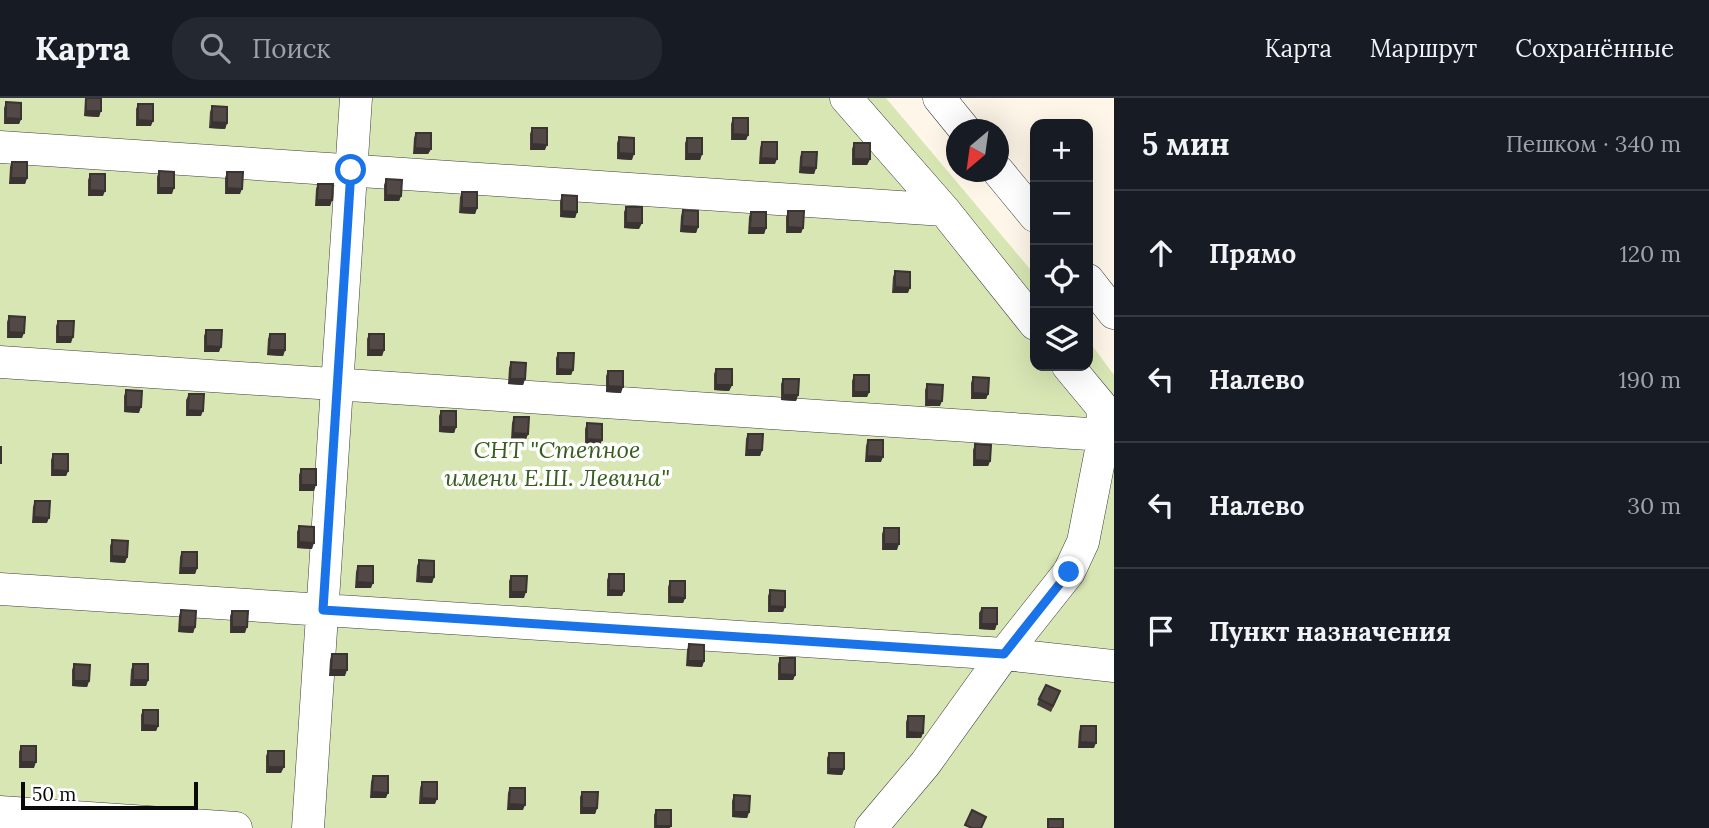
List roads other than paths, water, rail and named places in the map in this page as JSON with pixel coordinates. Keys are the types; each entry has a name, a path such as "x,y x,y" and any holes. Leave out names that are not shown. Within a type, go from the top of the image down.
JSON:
{"street":[{"path":"308,828 356,98"},
{"path":"846,98 944,210 1030,318"},
{"path":"939,98 956,119"},
{"path":"0,147 944,210"},
{"path":"1008,182 1030,210"},
{"path":"1093,286 1114,313"},
{"path":"0,362 1104,435"},
{"path":"871,828 925,764 1004,654 1069,572 1083,541 1104,435 1102,407 1072,371"},
{"path":"0,589 1004,654 1114,666"},
{"path":"0,812 236,828"}],"park label":[{"name":"СНТ \"Степное имени Е.Ш. Левина\"","path":"557,463"}]}
